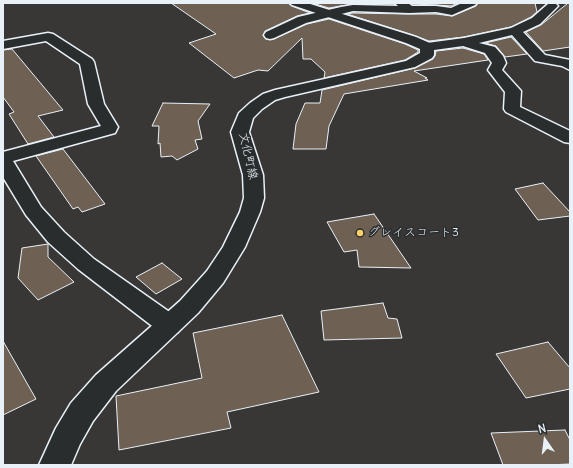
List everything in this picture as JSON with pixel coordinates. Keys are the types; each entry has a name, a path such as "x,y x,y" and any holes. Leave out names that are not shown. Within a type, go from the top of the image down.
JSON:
{"street":[{"path":"296,3 411,40 427,47 464,42 515,32 536,21 552,6"},
{"path":"270,35 302,20 353,8 405,7 436,9 452,12 471,3"},
{"path":"515,32 540,58 566,63 570,66"},
{"path":"3,45 48,37 87,62 96,104 110,127 109,129 3,158 33,211 56,237 86,264 169,325"},
{"path":"464,42 490,50 496,56 499,63 495,70 513,91 512,109 570,138"},
{"name":"文化町線","path":"55,465 67,438 82,412 111,378 189,307 215,277 234,247 250,212 254,198 253,175 240,132 245,117 256,106 269,97 280,93 410,64 426,55 427,47"}],"building":[{"path":"171,3 288,3 310,13 297,16 265,31 263,36 266,39 274,39 307,24 329,19 405,44 418,50 418,52 405,60 324,78 325,72 311,59 303,59 302,38 268,71 258,70 234,78 189,43 216,34"},
{"path":"312,3 394,4 353,4 329,8"},
{"path":"410,3 458,3 451,6"},
{"path":"478,3 535,3 537,12 531,17 511,27 464,37 429,41 347,14 436,14 452,16 476,6"},
{"path":"568,3 570,3 570,47 543,51 526,32 541,25"},
{"path":"511,37 527,54 505,57 496,46 485,43"},
{"path":"463,48 484,54 488,60 414,71 428,80 344,94 329,126 326,149 293,149 296,124 305,103 320,103 322,90 415,68 433,59 436,51"},
{"path":"12,49 63,110 38,116 54,137 28,144 9,114 14,112 3,97 3,50"},
{"path":"163,103 210,104 198,121 202,139 195,140 198,149 177,160 172,156 161,157 160,143 158,144 159,126 152,126"},
{"path":"63,149 105,204 82,212 78,207 73,209 36,156"},
{"path":"543,183 570,212 570,216 538,220 515,189"},
{"path":"374,214 411,268 359,267 357,250 344,252 327,222"},
{"path":"48,244 48,257 74,282 38,300 18,278 22,248"},
{"path":"162,263 182,279 156,294 136,277"},
{"path":"383,303 388,318 397,319 402,338 324,340 321,311"},
{"path":"282,315 319,392 227,412 231,428 119,450 116,396 202,378 193,333"},
{"path":"3,341 36,399 3,415"},
{"path":"548,342 570,368 570,389 526,398 496,354"},
{"path":"565,430 570,440 570,464 503,465 491,433"}],"place":[{"name":"グレイスコート3","path":"360,233"}]}
